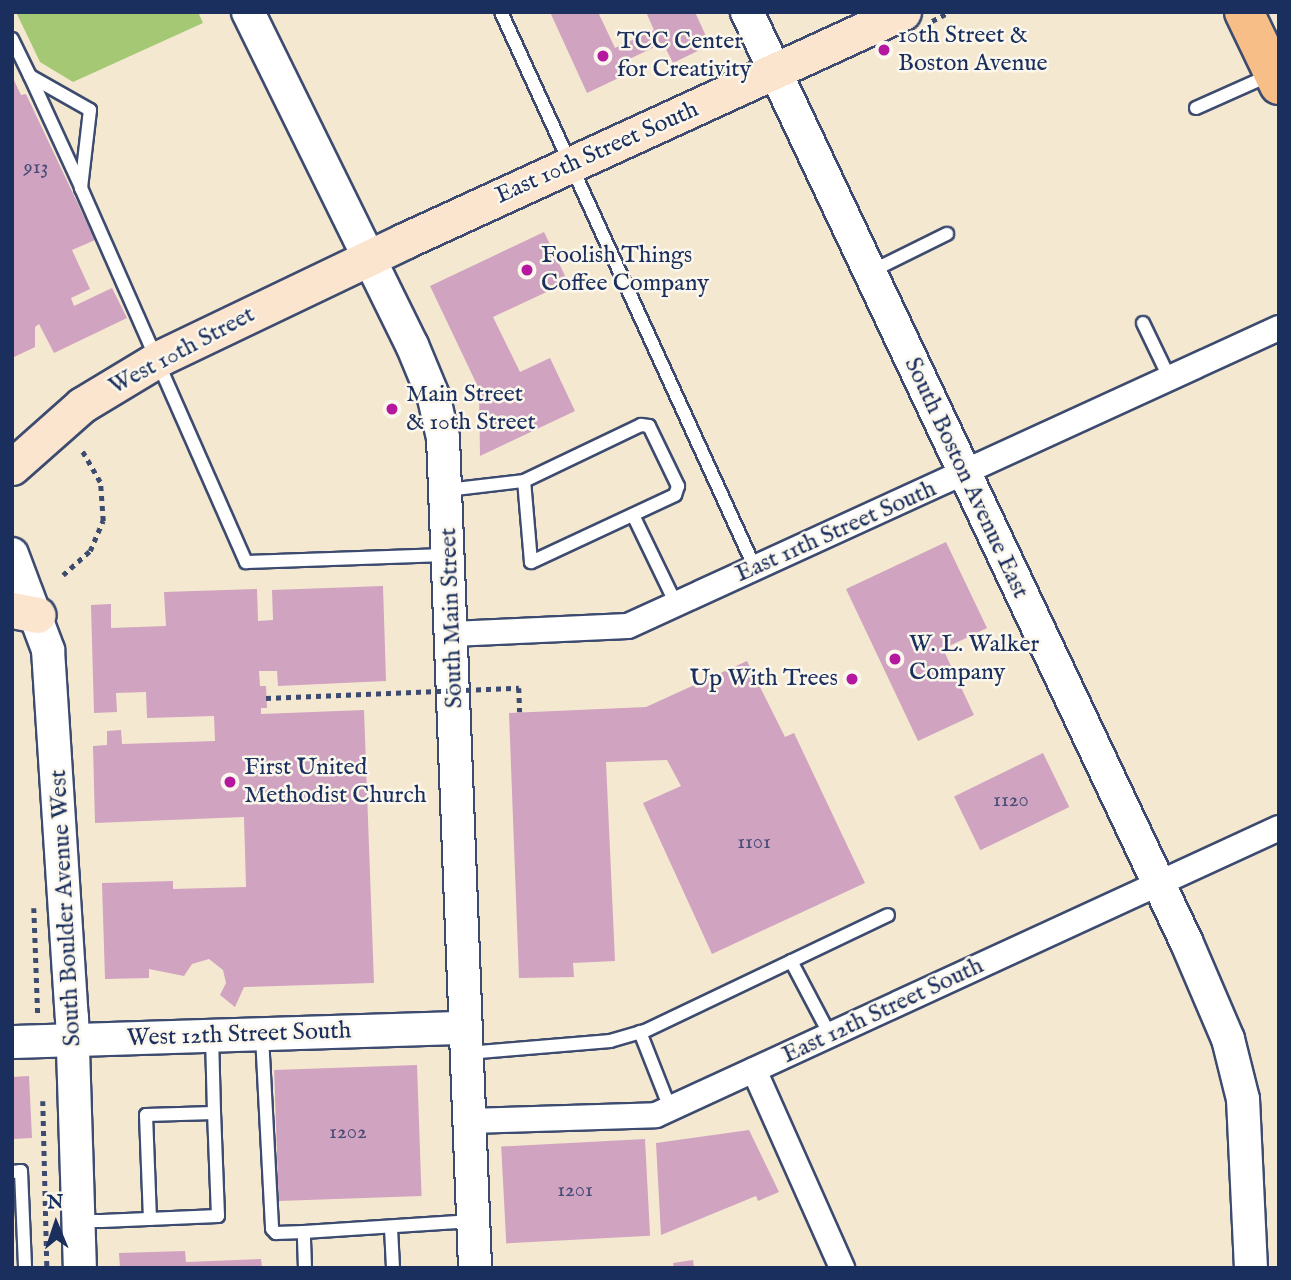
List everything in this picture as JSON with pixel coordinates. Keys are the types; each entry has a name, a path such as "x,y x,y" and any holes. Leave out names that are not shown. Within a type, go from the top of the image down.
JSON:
{"main road":[{"name":"East 10th Street South","path":"368,258 903,12"},
{"path":"1244,12 1277,81"},
{"name":"West 10th Street","path":"12,467 82,405 160,358 368,258"}],"street":[{"name":"South Main Street","path":"248,12 434,398 447,490 475,1268"},
{"name":"South Boston Avenue East","path":"747,12 1158,884 1239,1070 1251,1268"},
{"name":"East 11th Street South","path":"452,634 628,626 1279,328"},
{"name":"South Boulder Avenue West","path":"12,554 25,612 48,650 58,762 73,1040 80,1268"},
{"name":"East 12th Street South","path":"470,1121 656,1115 1279,828"},
{"name":"West 12th Street South","path":"26,1042 262,1034 466,1040"},
{"path":"754,1070 842,1268"}],"lane":[{"path":"501,12 755,568"},
{"path":"12,39 160,358 246,562 450,555"},
{"path":"30,76 90,110 81,188"},
{"path":"1196,108 1277,81"},
{"path":"869,272 947,234"},
{"path":"1143,323 1170,379"},
{"path":"447,490 524,481 641,425 649,426 678,486 675,495 531,562 524,481"},
{"path":"633,515 676,604"},
{"path":"466,1040 610,1041 640,1032 888,915"},
{"path":"791,961 830,1035"},
{"path":"640,1032 670,1108"},
{"path":"262,1034 272,1228 276,1233 473,1221"},
{"path":"79,1222 218,1216 212,1036"},
{"path":"150,1219 146,1115 214,1113"},
{"path":"12,1172 21,1171 18,1231 25,1268"},
{"path":"390,1228 393,1268"},
{"path":"304,1232 305,1268"}],"path":[{"path":"63,575 90,551 103,521 100,482 82,451"},
{"path":"266,698 519,688 520,712"},
{"name":"South Boulder Avenue West","path":"26,1042 47,1268"}],"green space":[{"path":"16,12 198,12 203,23 73,82 40,62"}],"building":[{"name":"TCC Center for Creativity","path":"550,12 598,12 615,48 654,30 646,12 695,12 710,45 673,63 663,43 621,63 627,74 587,93"},
{"path":"12,76 21,95 26,94 95,240 72,250 90,289 71,298 74,306 112,288 127,318 54,353 39,324 35,327 35,347 12,358"},
{"path":"544,232 568,282 493,317 520,372 550,358 575,411 480,456 479,389 430,286"},
{"path":"946,542 987,628 943,649 974,715 918,741 846,589"},
{"name":"First United Methodist Church","path":"383,586 386,681 278,686 277,671 259,671 260,686 266,686 267,708 261,708 261,714 364,710 374,983 244,987 235,1007 220,995 226,983 223,970 209,959 192,964 184,976 149,969 149,978 105,979 102,883 173,881 173,889 246,887 244,817 95,823 93,746 107,745 107,731 121,730 122,744 215,741 214,716 147,718 146,692 116,693 117,712 94,713 91,605 111,604 111,628 166,626 164,592 257,589 258,621 273,620 272,590"},
{"path":"747,661 785,737 794,733 865,883 712,954 643,803 681,786 667,760 606,762 615,961 573,963 574,977 519,978 509,713 646,707"},
{"path":"1043,753 1069,807 980,850 954,796"},
{"path":"417,1065 422,1196 279,1201 274,1070"},
{"path":"29,1076 32,1138 12,1139 12,1077"},
{"path":"749,1130 779,1192 758,1201 756,1196 661,1235 656,1143"},
{"path":"645,1139 650,1236 506,1243 501,1147"},
{"path":"185,1251 186,1262 261,1259 262,1268 120,1268 119,1253"},
{"path":"693,1260 694,1268 674,1268 673,1263"}],"place":[{"name":"10th Street & Boston Avenue","path":"884,50"},
{"name":"TCC Center for Creativity","path":"603,56"},
{"name":"Foolish Things Coffee Company","path":"527,270"},
{"name":"Main Street & 10th Street","path":"392,409"},
{"name":"W. L. Walker Company","path":"895,659"},
{"name":"Up With Trees","path":"852,679"},
{"name":"First United Methodist Church","path":"230,782"}]}
